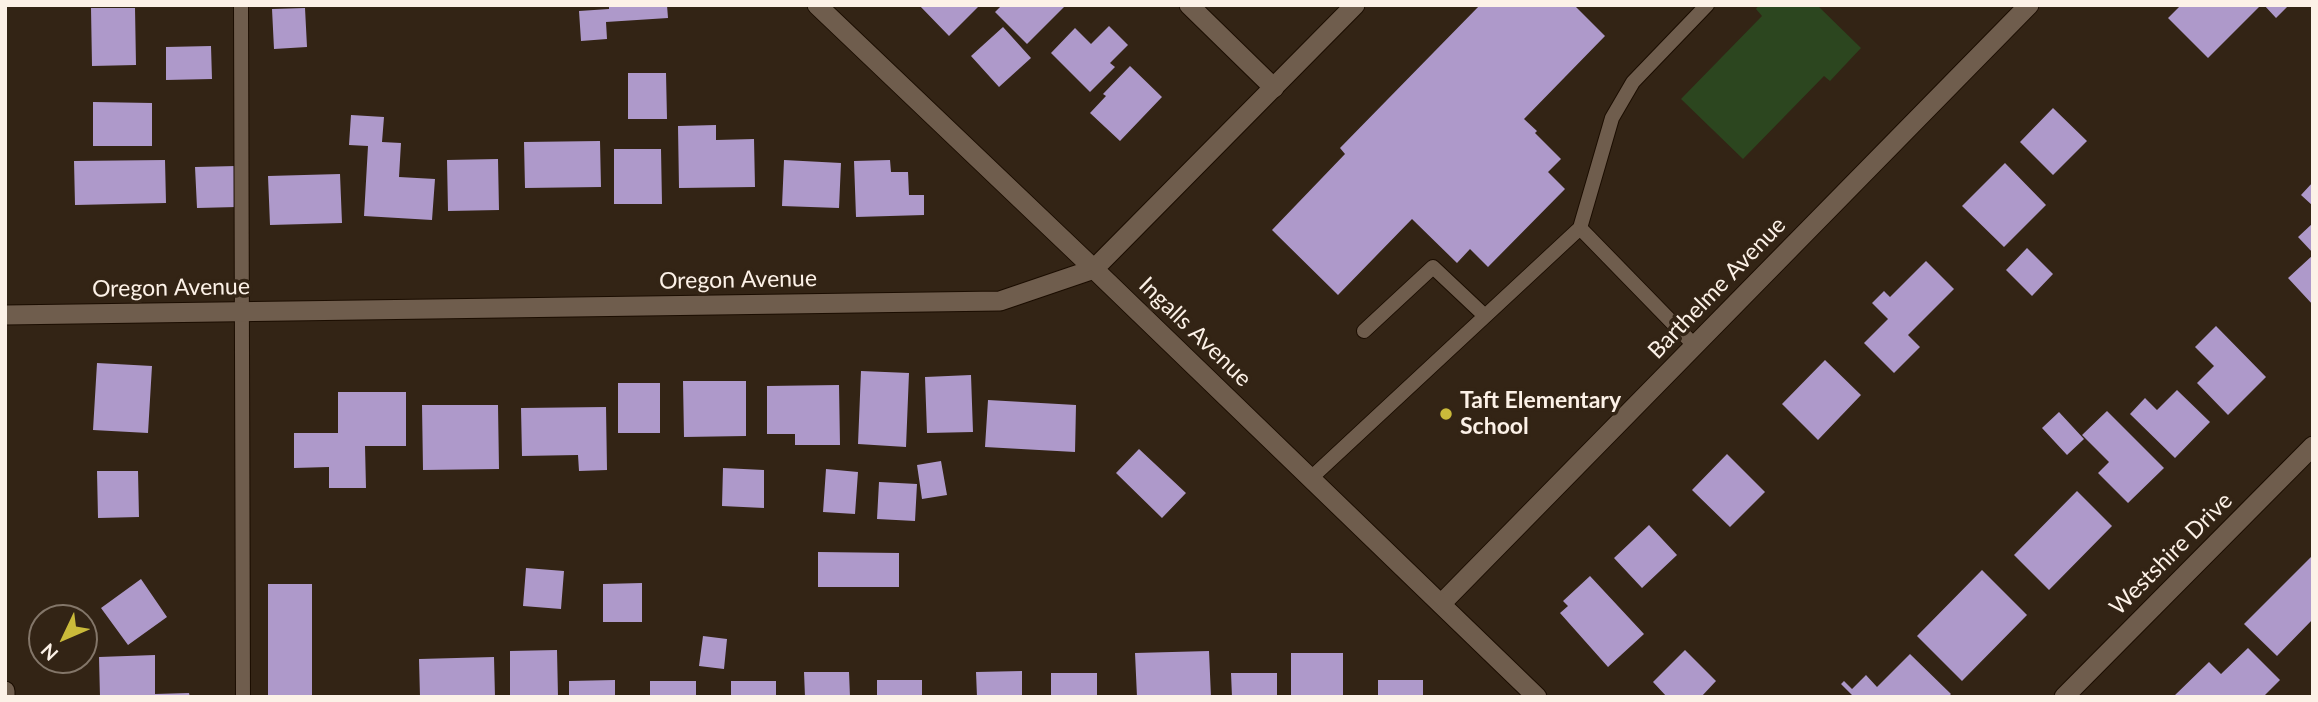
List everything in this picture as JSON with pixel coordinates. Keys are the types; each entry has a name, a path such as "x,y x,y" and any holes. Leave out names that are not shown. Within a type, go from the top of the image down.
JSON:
{"street":[{"name":"Ingalls Avenue","path":"817,5 1537,697"},
{"path":"1189,5 1274,88"},
{"name":"Oregon Avenue","path":"5,315 1000,300 1094,269 1355,5"},
{"name":"Barthelme Avenue","path":"1441,604 2029,5"},
{"name":"Westshire Drive","path":"2064,697 2313,446"},
{"path":"5,691 5,697"}],"lane":[{"path":"240,5 243,697"},
{"path":"1311,478 1580,229 1612,118 1633,82 1707,5"},
{"path":"1580,229 1695,346"},
{"path":"1364,331 1433,267 1485,316"}],"green space":[{"path":"1759,5 1817,5 1861,48 1830,81 1824,76 1743,159 1681,99 1762,16 1756,9"}],"building":[{"path":"609,5 667,5 668,18 606,22 607,39 581,41 579,11 609,9"},
{"path":"919,5 980,5 949,36"},
{"path":"1002,5 1066,5 1027,44 995,12"},
{"path":"1480,5 1574,5 1605,36 1524,119 1561,159 1548,172 1565,189 1488,267 1470,249 1457,263 1412,219 1338,295 1272,230 1345,154 1340,148"},
{"path":"2181,5 2261,5 2208,58 2168,18"},
{"path":"2264,5 2289,5 2276,18"},
{"path":"91,8 135,8 136,65 92,66"},
{"path":"305,8 307,47 274,49 272,9"},
{"path":"1109,26 1128,45 1110,63 1115,67 1090,92 1051,53 1075,28 1091,44"},
{"path":"1003,27 1031,58 999,87 971,56"},
{"path":"211,46 212,79 166,80 166,47"},
{"path":"1130,66 1162,97 1120,141 1090,113 1106,96 1103,94"},
{"path":"628,73 666,73 667,119 628,119"},
{"path":"93,102 152,103 152,146 93,146"},
{"path":"2053,108 2087,141 2053,175 2020,142"},
{"path":"351,115 384,117 382,142 401,143 399,177 435,179 432,220 364,216 368,146 349,145"},
{"path":"716,125 716,140 754,139 755,187 679,188 678,126"},
{"path":"600,141 601,187 525,188 524,142"},
{"path":"614,149 661,149 662,204 614,204"},
{"path":"498,159 499,210 448,211 447,160"},
{"path":"165,160 166,203 75,205 74,161"},
{"path":"784,160 841,163 839,208 782,206"},
{"path":"890,160 891,172 908,172 909,195 924,195 924,215 856,217 854,161"},
{"path":"2005,163 2046,205 2004,247 1962,206"},
{"path":"236,166 237,207 197,208 195,167"},
{"path":"340,174 342,223 270,225 268,176"},
{"path":"2313,182 2313,206 2301,195"},
{"path":"2313,223 2313,253 2298,237"},
{"path":"2027,248 2053,274 2032,296 2006,270"},
{"path":"2313,255 2313,305 2288,278"},
{"path":"1926,261 1954,289 1908,335 1920,347 1894,373 1864,343 1888,319 1872,303 1884,291 1890,297"},
{"path":"2216,326 2266,377 2228,415 2197,383 2214,366 2195,347"},
{"path":"1825,360 1861,395 1818,440 1782,404"},
{"path":"97,363 152,366 148,433 93,430"},
{"path":"861,371 909,373 906,447 858,444"},
{"path":"971,375 973,432 927,433 925,377"},
{"path":"683,381 746,381 746,436 684,437"},
{"path":"618,383 660,383 660,433 618,433"},
{"path":"839,385 840,445 795,445 795,434 767,434 767,386"},
{"path":"2177,390 2210,422 2175,458 2130,414 2145,398 2157,410"},
{"path":"338,392 406,392 406,446 365,446 366,488 329,488 329,467 294,468 294,433 338,433"},
{"path":"988,400 1076,405 1075,452 985,447"},
{"path":"422,405 498,405 499,469 423,470"},
{"path":"606,407 607,470 579,471 578,455 522,456 521,408"},
{"path":"2107,411 2164,468 2128,503 2098,473 2109,462 2082,435"},
{"path":"2059,412 2084,439 2067,455 2042,428"},
{"path":"1139,449 1186,493 1162,518 1116,473"},
{"path":"1727,454 1765,492 1730,527 1692,490"},
{"path":"941,461 947,495 922,499 917,465"},
{"path":"723,468 764,470 764,508 722,506"},
{"path":"826,469 858,472 855,514 823,512"},
{"path":"97,471 138,471 139,517 98,518"},
{"path":"879,482 917,484 915,521 877,519"},
{"path":"2077,491 2112,526 2049,590 2014,555"},
{"path":"1649,525 1677,555 1642,588 1614,558"},
{"path":"818,552 899,553 899,587 818,587"},
{"path":"2313,555 2313,619 2277,656 2244,624"},
{"path":"526,568 564,571 561,609 523,606"},
{"path":"1982,570 2027,615 1962,681 1917,636"},
{"path":"1590,576 1644,634 1608,667 1560,613 1568,606 1563,601"},
{"path":"141,579 167,617 128,645 101,608"},
{"path":"642,583 642,622 603,622 603,584"},
{"path":"268,584 312,584 312,697 268,697"},
{"path":"703,636 727,639 724,669 699,666"},
{"path":"2248,648 2280,680 2263,697 2173,697 2209,662 2221,674"},
{"path":"557,650 558,697 510,697 510,651"},
{"path":"1685,650 1716,681 1701,697 1667,697 1653,682"},
{"path":"1209,651 1211,697 1137,697 1135,653"},
{"path":"1291,653 1343,653 1343,697 1291,697"},
{"path":"1910,654 1951,694 1948,697 1854,697 1841,684 1844,681 1852,689 1866,675 1877,687"},
{"path":"155,655 155,694 189,693 190,697 100,697 99,657"},
{"path":"494,657 495,697 420,697 419,659"},
{"path":"1022,671 1022,697 977,697 976,672"},
{"path":"804,672 849,672 850,697 805,697"},
{"path":"1051,673 1097,673 1097,697 1051,697"},
{"path":"1231,673 1277,673 1277,697 1232,697"},
{"path":"615,680 615,697 569,697 569,681"},
{"path":"877,680 922,680 922,697 877,697"},
{"path":"1378,680 1423,680 1423,697 1378,697"},
{"path":"650,681 696,681 696,697 650,697"},
{"path":"731,681 776,681 776,697 731,697"}],"place":[{"name":"Taft Elementary School","path":"1446,414"}]}
